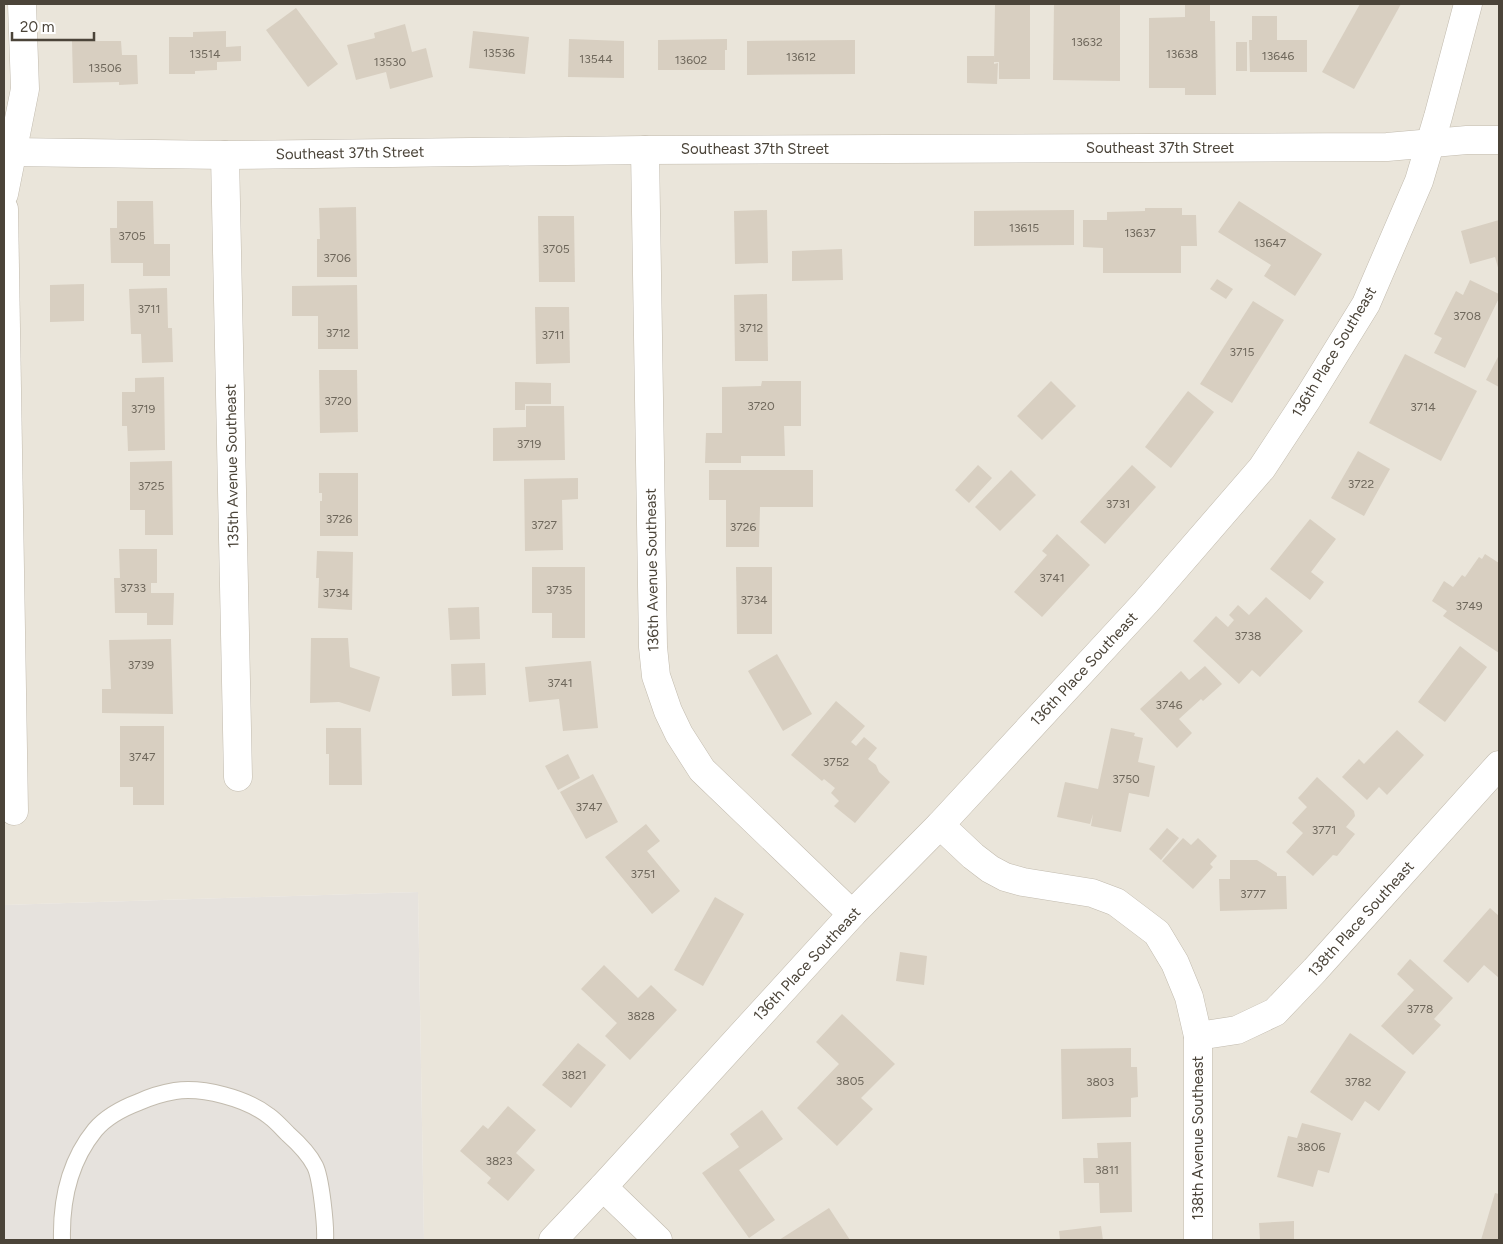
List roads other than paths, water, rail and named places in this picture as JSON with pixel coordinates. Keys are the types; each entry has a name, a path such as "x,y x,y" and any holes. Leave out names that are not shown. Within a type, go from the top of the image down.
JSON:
{"street":[{"path":"4,194 25,89 22,4"},
{"name":"136th Place Southeast","path":"553,1240 852,914 940,825 1146,602 1262,468 1366,304 1419,180 1468,4"},
{"name":"Southeast 37th Street","path":"11,152 225,154 1377,147 1467,140 1499,140"},
{"name":"136th Avenue Southeast","path":"645,150 653,647 656,676 675,727 702,770 852,914"},
{"name":"135th Avenue Southeast","path":"225,154 238,777"},
{"path":"4,210 14,811"},
{"name":"138th Place Southeast","path":"1198,1036 1237,1030 1275,1012 1499,765"},
{"name":"138th Avenue Southeast","path":"940,825 973,856 990,869 1005,877 1023,882 1092,893 1116,902 1157,933 1175,963 1189,997 1198,1036 1198,1240"},
{"path":"603,1187 658,1240"}],"lane":[{"path":"62,1240 64,1205 70,1174 80,1151 96,1129 121,1109 151,1097 176,1091 210,1092 247,1103 268,1115 295,1140 315,1166 326,1227 325,1240"}]}
